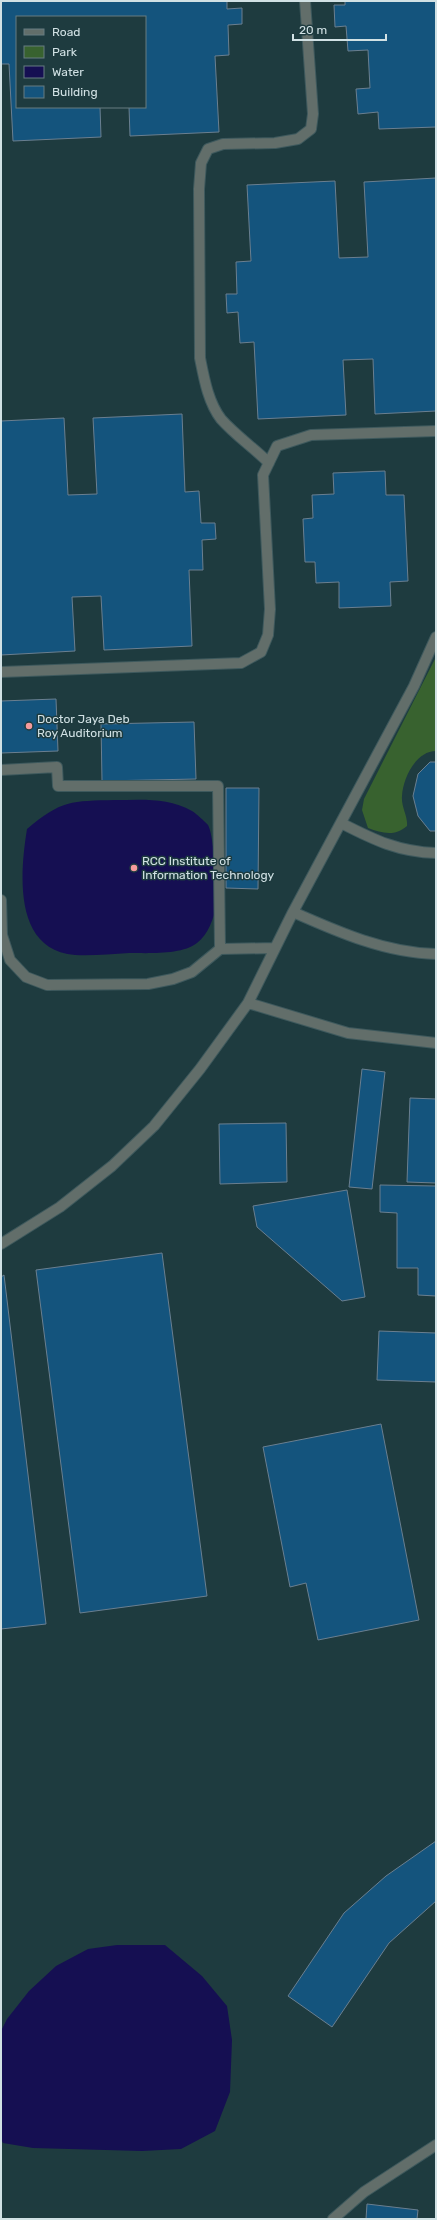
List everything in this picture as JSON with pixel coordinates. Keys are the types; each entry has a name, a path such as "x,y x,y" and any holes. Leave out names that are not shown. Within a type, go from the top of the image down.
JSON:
{"street":[{"path":"269,463 221,418 210,398 204,379 200,358 199,189 201,163 208,149 223,144 275,143 298,139 311,130 313,114 305,1"},
{"path":"1,672 241,663 261,652 268,635 270,608 263,475 277,446 311,435 436,431"},
{"path":"1,1244 60,1206 112,1166 154,1126 200,1069 248,1003 293,912 414,686 436,637"},
{"path":"1,770 57,767 58,786 218,786 220,949"},
{"path":"341,823 397,849 417,853 436,853"},
{"path":"1,901 2,935 10,960 26,976 47,984 148,984 173,979 192,972 220,949 275,948"},
{"path":"293,912 332,930 372,943 417,953 436,954"},
{"path":"248,1003 348,1033 436,1043"},
{"path":"333,2219 364,2192 436,2145"}],"green space":[{"path":"436,657 436,751 429,752 417,760 405,781 402,800 407,826 393,833 368,828 362,810 364,799"}],"water":[{"path":"154,800 174,803 192,811 208,825 212,840 215,864 216,906 212,921 204,936 191,947 183,950 155,953 75,955 55,950 40,939 31,925 25,907 23,887 23,867 27,829 39,819 58,807 77,802"},
{"path":"117,1945 165,1945 202,1976 227,2006 232,2040 230,2092 215,2131 181,2149 142,2151 33,2148 3,2143 1,2139 1,2031 7,2019 29,1991 56,1966 88,1949"}],"building":[{"path":"1,1 227,1 227,9 242,8 242,24 228,25 229,55 215,56 219,132 130,136 129,108 146,108 146,16 16,16 16,108 100,108 101,137 13,141 9,64 1,64"},
{"path":"345,1 436,1 436,127 379,129 378,112 358,114 356,89 370,88 368,50 348,51 346,26 335,27 334,5 345,5"},
{"path":"436,178 436,411 375,414 373,359 343,360 346,415 258,419 254,342 240,343 238,312 227,313 226,294 237,294 236,262 251,261 247,185 335,181 339,258 368,257 364,182"},
{"path":"182,414 185,492 199,491 201,523 215,523 216,539 202,540 203,570 189,570 192,646 104,650 101,596 72,597 75,651 1,655 1,421 64,418 68,495 97,494 93,418"},
{"path":"385,471 386,495 404,495 408,581 390,582 391,606 339,608 339,582 316,583 315,562 305,562 303,519 313,518 312,495 334,494 333,473"},
{"name":"Doctor Jaya Deb Roy Auditorium","path":"56,699 58,751 1,753 1,701"},
{"path":"194,722 196,779 102,781 101,724"},
{"path":"430,762 436,762 436,831 430,831 418,816 413,796 418,774"},
{"path":"226,788 259,788 258,889 226,888"},
{"path":"362,1069 385,1072 372,1189 349,1187"},
{"path":"410,1098 436,1099 436,1183 407,1182"},
{"path":"286,1123 287,1182 220,1184 219,1124"},
{"path":"380,1185 436,1186 436,1296 418,1295 418,1268 397,1268 397,1213 380,1212"},
{"path":"347,1190 365,1297 342,1301 257,1227 253,1206"},
{"path":"162,1253 207,1596 80,1613 36,1270"},
{"path":"4,1275 46,1624 1,1629 1,1277"},
{"path":"379,1331 436,1333 436,1382 377,1380"},
{"path":"381,1424 419,1620 318,1640 306,1583 290,1587 263,1447"},
{"path":"436,1841 436,1901 389,1943 332,2027 288,1996 344,1913 386,1876"},
{"path":"367,2204 418,2210 417,2219 366,2219"}],"place":[{"name":"Doctor Jaya Deb Roy Auditorium","path":"29,726"},
{"name":"RCC Institute of Information Technology","path":"134,868"}]}
